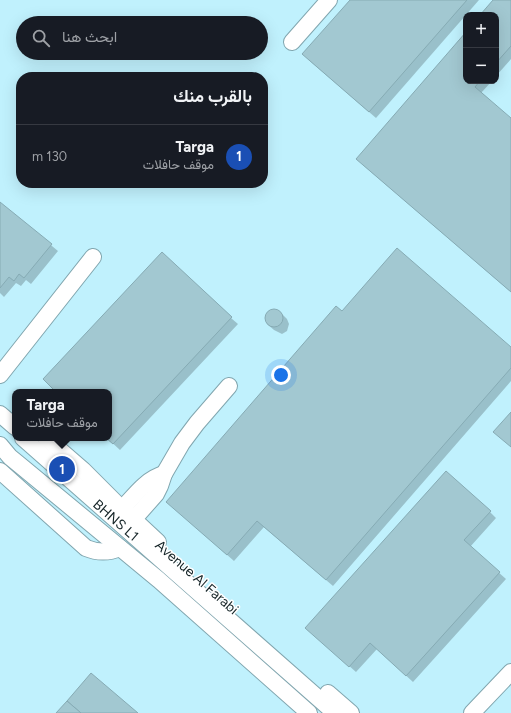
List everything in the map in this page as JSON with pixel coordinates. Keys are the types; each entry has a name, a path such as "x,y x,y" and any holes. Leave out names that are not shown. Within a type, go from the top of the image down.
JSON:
{"street":[{"path":"292,42 329,0"},
{"path":"0,375 92,257"},
{"path":"127,515 156,494 164,474 182,443 229,386"},
{"path":"0,403 12,411"},
{"path":"0,414 12,425"},
{"path":"0,418 12,428"},
{"name":"BHNS L1","path":"26,441 336,713"},
{"name":"BHNS L1","path":"30,441 336,713"},
{"name":"Avenue Al Farabi","path":"49,441 83,470 127,515 351,713"},
{"name":"Avenue Al Farabi","path":"0,445 10,457 159,580 309,713"},
{"path":"0,471 86,548 99,552 106,552 120,548"},
{"path":"40,506 53,493"},
{"path":"472,713 511,672"}],"shaded area":[{"path":"0,0 511,0 511,713 0,713"}],"building":[{"path":"350,0 467,0 369,112 302,54"},
{"path":"493,0 511,0 511,46 499,60 499,12 483,12"},
{"path":"463,35 463,84 478,84 475,87 511,118 511,292 356,159"},
{"path":"0,202 52,244 24,278 19,274 14,281 9,277 0,288"},
{"path":"397,248 511,347 511,368 326,580 257,521 227,555 166,502 336,306 342,311"},
{"path":"162,252 232,317 113,444 110,441 112,441 112,389 53,389 43,379"},
{"path":"270,309 278,309 283,314 281,325 278,327 270,327 265,322 265,314"},
{"path":"511,412 511,447 493,432"},
{"path":"446,471 491,511 464,540 500,572 406,676 370,643 349,667 305,628"},
{"path":"91,673 138,713 81,713 67,701"},
{"path":"67,701 81,713 56,713"}],"place":[{"name":"Targa","path":"62,469"}]}
